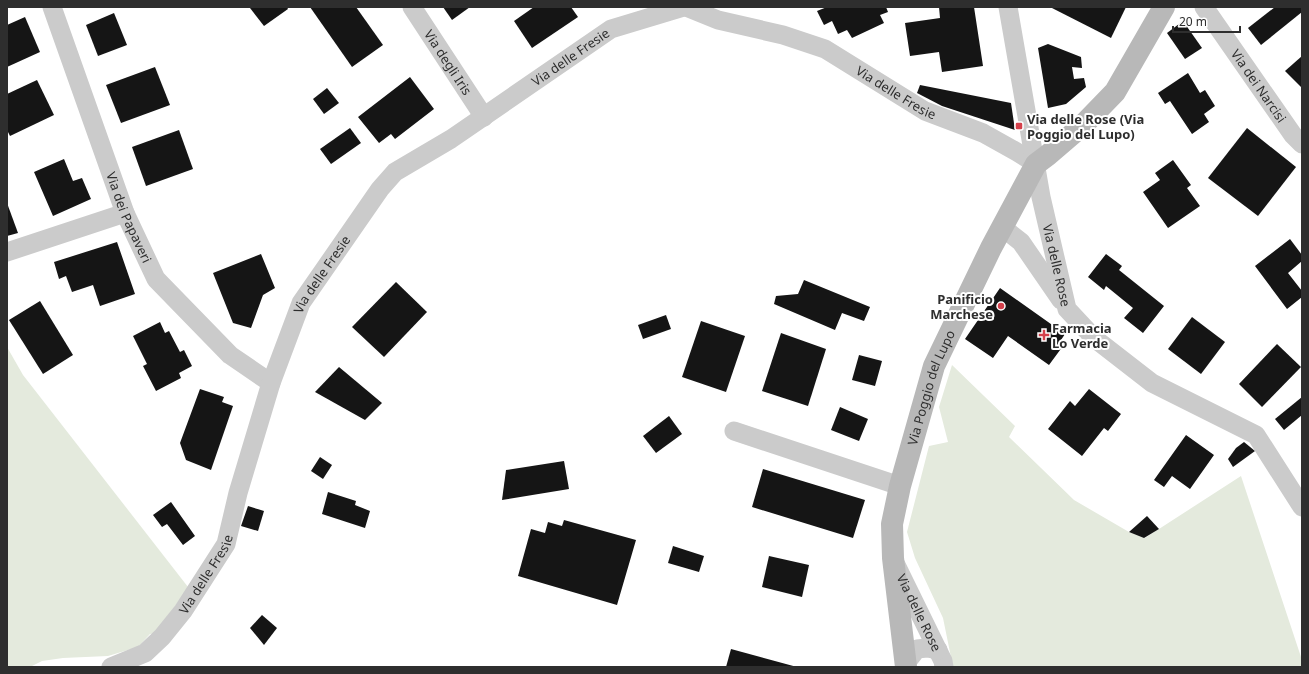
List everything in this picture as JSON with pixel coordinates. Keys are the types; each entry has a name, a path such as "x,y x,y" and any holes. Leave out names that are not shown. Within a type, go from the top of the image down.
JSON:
{"street":[{"name":"Via dei Papaveri","path":"52,7 125,213 156,279 230,356 272,383"},
{"name":"Via degli Iris","path":"412,7 484,117"},
{"name":"Via delle Fresie","path":"111,667 145,653 162,637 182,611 226,544 238,493 272,383 301,303 380,189 395,172 451,140 611,29 685,7 718,20 783,36 825,49 925,111 983,133 1036,164"},
{"name":"Via delle Rose","path":"1008,7 1041,197 1067,309 1094,338 1152,383 1256,435 1302,507"},
{"name":"Via Poggio del Lupo","path":"905,665 893,558 892,524 900,486 934,366 1002,227 1036,164 1083,125 1116,92 1164,7"},
{"name":"Via dei Narcisi","path":"1204,7 1293,135 1302,144"},
{"path":"7,252 125,213"},
{"path":"1002,227 1021,242 1067,309"},
{"path":"734,431 900,486"},
{"name":"Via delle Rose","path":"893,558 941,659"},
{"path":"905,665 917,649 927,648 941,659"}],"shaded area":[{"path":"7,347 23,375 188,587 157,633 150,634 138,647 108,656 63,658 42,661 30,667 7,667"},
{"path":"952,365 1015,426 1009,437 1074,500 1129,532 1145,538 1241,476 1302,660 1302,667 953,667 943,618 915,558 907,532 929,446 948,442 939,407"}],"building":[{"path":"287,7 288,9 264,26 250,8"},
{"path":"310,7 356,7 383,45 352,67"},
{"path":"443,7 470,7 452,20"},
{"path":"534,7 571,7 578,17 532,48 514,21"},
{"path":"827,7 886,7 888,12 880,15 884,23 852,38 847,30 838,34 832,21 824,25 817,11"},
{"path":"939,7 974,7 983,66 942,72 939,52 910,56 905,23 940,18"},
{"path":"1050,7 1126,7 1111,38"},
{"path":"1275,7 1302,7 1302,12 1261,45 1248,28"},
{"path":"114,13 127,45 98,56 86,25"},
{"path":"25,17 40,52 7,67 7,25"},
{"path":"1183,21 1202,48 1185,59 1167,33"},
{"path":"1048,44 1081,57 1082,68 1072,67 1074,79 1084,78 1086,87 1066,104 1048,108 1038,48"},
{"path":"1302,56 1302,88 1285,71"},
{"path":"155,67 170,105 121,123 106,85"},
{"path":"1188,73 1200,93 1205,90 1215,106 1204,114 1209,122 1192,134 1170,101 1165,104 1158,93"},
{"path":"410,77 434,109 395,139 391,134 379,143 358,117"},
{"path":"37,80 54,115 10,136 7,130 7,94"},
{"path":"920,85 1011,103 1015,130 942,106 917,93"},
{"path":"327,88 339,103 324,114 313,99"},
{"path":"350,128 361,143 331,164 320,149"},
{"path":"1247,128 1296,167 1258,216 1208,178"},
{"path":"179,130 193,169 146,186 132,147"},
{"path":"64,159 73,181 82,178 91,199 53,216 34,172"},
{"path":"1173,160 1191,185 1187,188 1200,206 1168,228 1143,192 1160,180 1155,173"},
{"path":"7,203 18,233 7,236"},
{"path":"1290,239 1302,255 1302,261 1288,273 1302,291 1302,297 1287,309 1255,266"},
{"path":"117,242 135,294 100,306 93,285 72,292 66,276 59,279 54,262"},
{"path":"261,254 275,288 263,295 251,328 233,323 213,273"},
{"path":"1106,254 1122,266 1119,270 1164,306 1143,333 1124,318 1133,308 1106,286 1104,290 1088,277"},
{"path":"804,280 870,307 864,321 842,313 835,330 774,304 776,296 798,294"},
{"path":"396,282 427,312 384,357 352,327"},
{"path":"1000,288 1065,334 1059,343 1063,346 1049,365 1008,336 993,358 965,339"},
{"path":"40,301 73,355 43,374 9,320"},
{"path":"666,315 671,329 643,339 638,325"},
{"path":"1192,317 1225,342 1201,374 1168,349"},
{"path":"701,321 745,336 726,392 682,377"},
{"path":"160,322 165,333 169,331 180,352 184,350 192,366 179,373 181,378 156,391 143,366 147,364 133,336"},
{"path":"781,333 826,349 808,406 762,391"},
{"path":"1277,344 1301,367 1262,407 1239,384"},
{"path":"859,355 882,361 875,386 852,380"},
{"path":"339,367 382,403 365,420 315,392"},
{"path":"200,389 224,397 222,402 233,406 211,470 186,460 180,443"},
{"path":"1089,389 1121,414 1108,431 1104,428 1082,456 1048,429 1070,401 1075,406"},
{"path":"1302,397 1302,415 1284,430 1275,419"},
{"path":"840,407 868,419 859,441 831,430"},
{"path":"669,416 682,434 656,453 643,436"},
{"path":"1186,435 1214,455 1190,489 1172,476 1164,487 1154,480"},
{"path":"1244,442 1255,451 1233,467 1228,459 1236,448"},
{"path":"320,457 332,465 323,479 311,471"},
{"path":"564,461 569,489 502,500 506,470"},
{"path":"763,469 865,500 853,538 752,507"},
{"path":"328,492 356,501 355,505 370,511 365,528 322,514"},
{"path":"171,502 195,536 183,545 167,524 162,527 153,515"},
{"path":"248,506 264,511 258,531 241,526"},
{"path":"1147,516 1159,529 1144,538 1129,532"},
{"path":"564,520 636,540 617,605 518,576 531,529 545,533 548,522 562,526"},
{"path":"673,546 704,556 699,572 668,563"},
{"path":"769,556 809,565 802,597 762,587"},
{"path":"262,615 277,628 264,645 250,628"},
{"path":"731,649 797,667 726,667"}],"place":[{"name":"Via delle Rose (Via Poggio del Lupo)","path":"1019,126"},
{"name":"Panificio Marchese","path":"1001,306"},
{"name":"Farmacia Lo Verde","path":"1044,335"}]}
